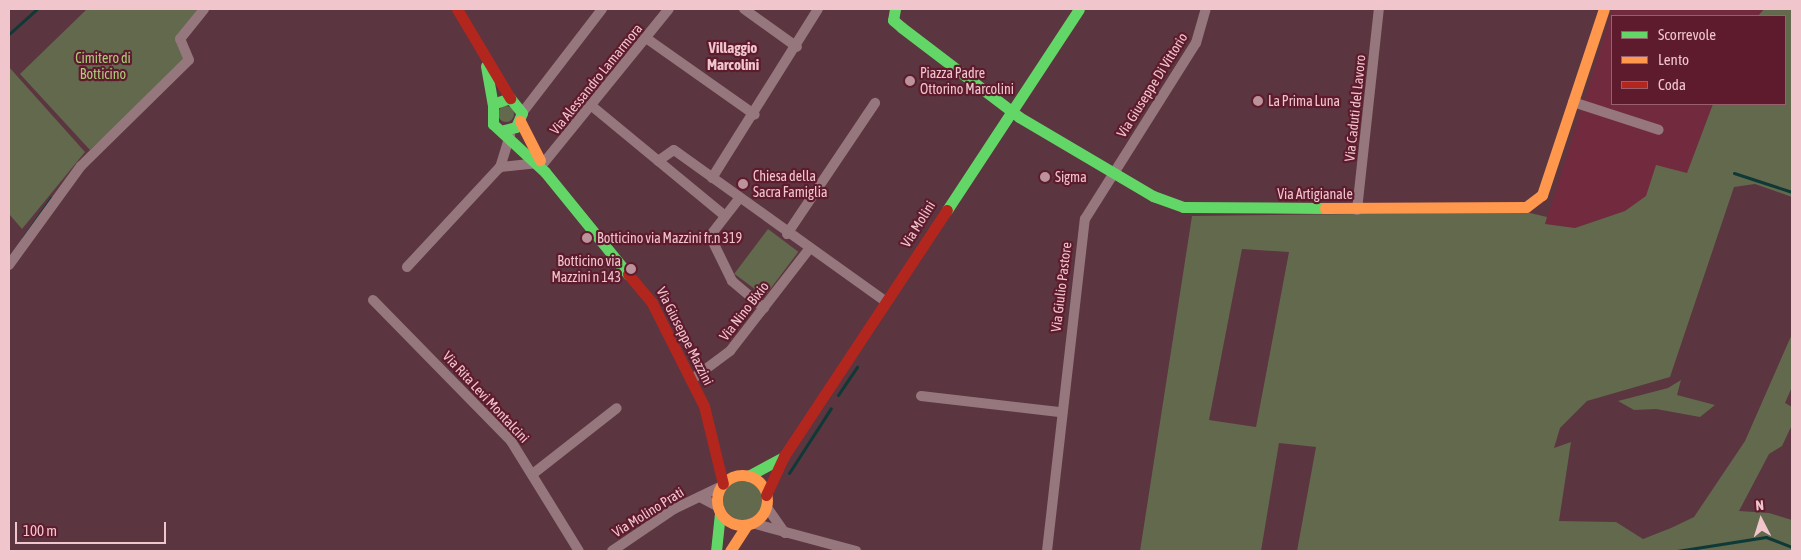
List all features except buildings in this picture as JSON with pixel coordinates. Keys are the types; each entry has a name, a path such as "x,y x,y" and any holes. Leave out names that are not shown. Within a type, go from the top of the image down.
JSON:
{"street":[{"path":"9,265 81,166 188,60 180,39 204,9"},
{"name":"Via Giuseppe Mazzini","path":"457,9 484,56 513,100 541,167"},
{"path":"407,267 500,167 507,132 521,117 536,93 602,9"},
{"name":"Via Alessandro Lamarmora","path":"541,167 670,9"},
{"path":"744,9 797,47"},
{"path":"712,178 755,114 797,47 818,9"},
{"name":"Via Molini","path":"766,501 784,456 1079,9"},
{"name":"Via Giuseppe Di Vittorio","path":"1113,173 1196,43 1206,9"},
{"name":"Via Caduti del Lavoro","path":"1357,210 1379,9"},
{"name":"Via Artigianale","path":"894,14 1011,110 1153,196 1183,207 1357,210 1526,206 1542,195 1604,9"},
{"path":"646,38 755,114"},
{"name":"Via Giuseppe Mazzini","path":"484,56 493,104 490,117 541,167 640,283 704,406 718,458 722,485"},
{"path":"493,104 536,93"},
{"path":"1573,102 1659,130"},
{"path":"787,234 875,103"},
{"path":"592,106 725,216"},
{"path":"658,161 674,150 738,200 886,302"},
{"path":"500,167 541,167"},
{"name":"Via Giulio Pastore","path":"1046,551 1060,412 1085,219 1113,173"},
{"path":"738,200 710,236 732,281 764,308"},
{"name":"Via Nino Bixio","path":"691,380 730,351 808,249"},
{"name":"Via Rita Levi Montalcini","path":"373,300 511,441 534,473 579,551"},
{"path":"921,396 1060,412"},
{"path":"534,473 617,408"},
{"name":"Via Molini","path":"745,476 784,456"},
{"path":"718,458 745,476 758,481 774,524 788,535"},
{"path":"716,551 722,485 745,476"},
{"name":"Via Molino Prati","path":"612,551 674,509 722,485"},
{"name":"Via Molino Prati","path":"700,497 719,509"},
{"path":"730,551 766,501"},
{"path":"719,509 731,523 750,524 856,551"}],"shaded area":[{"path":"1613,9 1764,9 1759,15 1611,15"},
{"path":"1611,15 1611,105 1713,105 1687,173 1625,211 1575,228 1545,224"}],"green space":[{"name":"Cimitero di Botticino","path":"87,9 198,9 176,37 186,60 90,150 20,74"},
{"path":"1764,9 1792,9 1792,197 1755,184 1734,187 1670,377 1587,401 1560,428 1554,448 1571,442 1559,521 1616,522 1643,539 1694,517 1745,441 1792,334 1792,387 1785,403 1792,407 1792,425 1782,446 1769,454 1739,511 1769,513 1792,520 1792,551 1297,551 1316,447 1279,443 1261,551 1140,551 1192,216 1526,212 1547,217 1545,224 1575,228 1625,211 1646,196 1656,165 1687,173 1713,105 1786,105 1786,15 1759,15","holes":["1242,249 1289,252 1256,427 1209,420"]},
{"path":"9,67 85,152 22,229 9,214"},
{"path":"506,106 512,108 514,114 512,120 506,122 500,120 498,114 500,108"},
{"path":"768,229 798,252 765,297 734,274"},
{"path":"1681,380 1677,395 1715,405 1700,417 1656,409 1634,410 1618,401 1668,388"},
{"path":"743,480 757,486 763,500 757,514 743,520 729,514 723,500 729,486"}],"waterway":[{"path":"9,34 37,9"},
{"path":"1734,173 1792,192"},
{"path":"23,238 51,198"},
{"path":"838,395 857,367"},
{"path":"789,473 831,408"},
{"path":"1677,551 1766,537 1792,547"}],"traffic: fast":[{"path":"895,9 893,20 901,27 1019,117 1153,196 1183,207 1325,208"},
{"path":"947,210 1079,9"},
{"path":"486,66 493,104"},
{"path":"504,130 516,127 522,113 510,98 493,104 493,124 545,172 628,274"},
{"path":"748,476 783,457"},
{"path":"716,551 720,512"}],"traffic: slow":[{"path":"1325,208 1526,207 1542,195 1604,9"},
{"path":"520,121 540,160"},
{"path":"742,475 752,477 760,482 765,490 767,500 765,510 760,518 752,523 742,525 732,523 724,518 719,510 717,500 719,490 724,482 732,477 742,475"},
{"path":"730,551 747,525"}],"traffic: jam":[{"path":"457,9 510,98"},
{"path":"766,495 784,456 947,210"},
{"path":"628,274 652,303 704,406 723,484"}],"place":[{"name":"Piazza Padre Ottorino Marcolini","path":"910,81"},
{"name":"La Prima Luna","path":"1258,101"},
{"name":"Sigma","path":"1045,177"},
{"name":"Chiesa della Sacra Famiglia","path":"743,184"},
{"name":"Botticino via Mazzini fr.n 319","path":"587,238"},
{"name":"Botticino via Mazzini n 143","path":"631,269"}],"district":[{"name":"Villaggio Marcolini","path":"733,56"}]}
